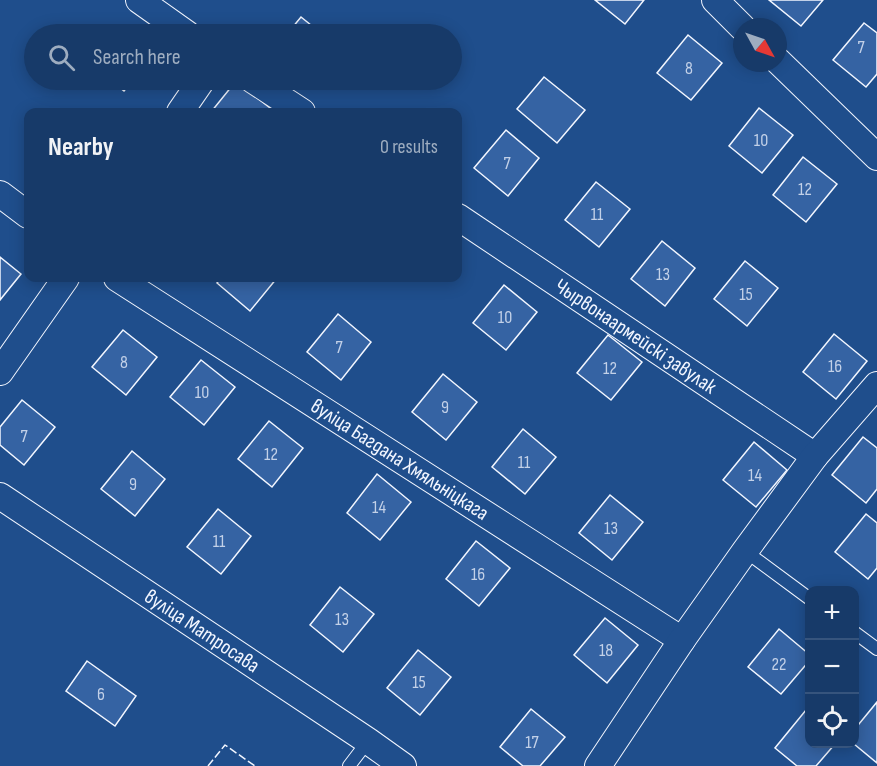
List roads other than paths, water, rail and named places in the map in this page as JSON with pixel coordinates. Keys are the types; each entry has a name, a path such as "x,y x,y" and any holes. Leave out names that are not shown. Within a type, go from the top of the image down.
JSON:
{"street":[{"path":"139,0 173,24"},
{"path":"715,0 733,18"},
{"path":"787,70 877,157"},
{"path":"183,108 195,90"},
{"path":"268,90 296,108"},
{"path":"0,194 24,212"},
{"name":"Чырвонаармейскі завулак","path":"462,220 815,456"},
{"path":"0,372 63,282"},
{"name":"вуліца Багдана Хмяльніцкага","path":"123,282 682,640"},
{"path":"598,766 745,551 815,456 877,385"},
{"name":"вуліца Матросава","path":"0,496 403,766"}],"lane":[{"path":"745,551 805,595"},
{"path":"859,635 877,649"},
{"path":"349,766 368,741"}]}
